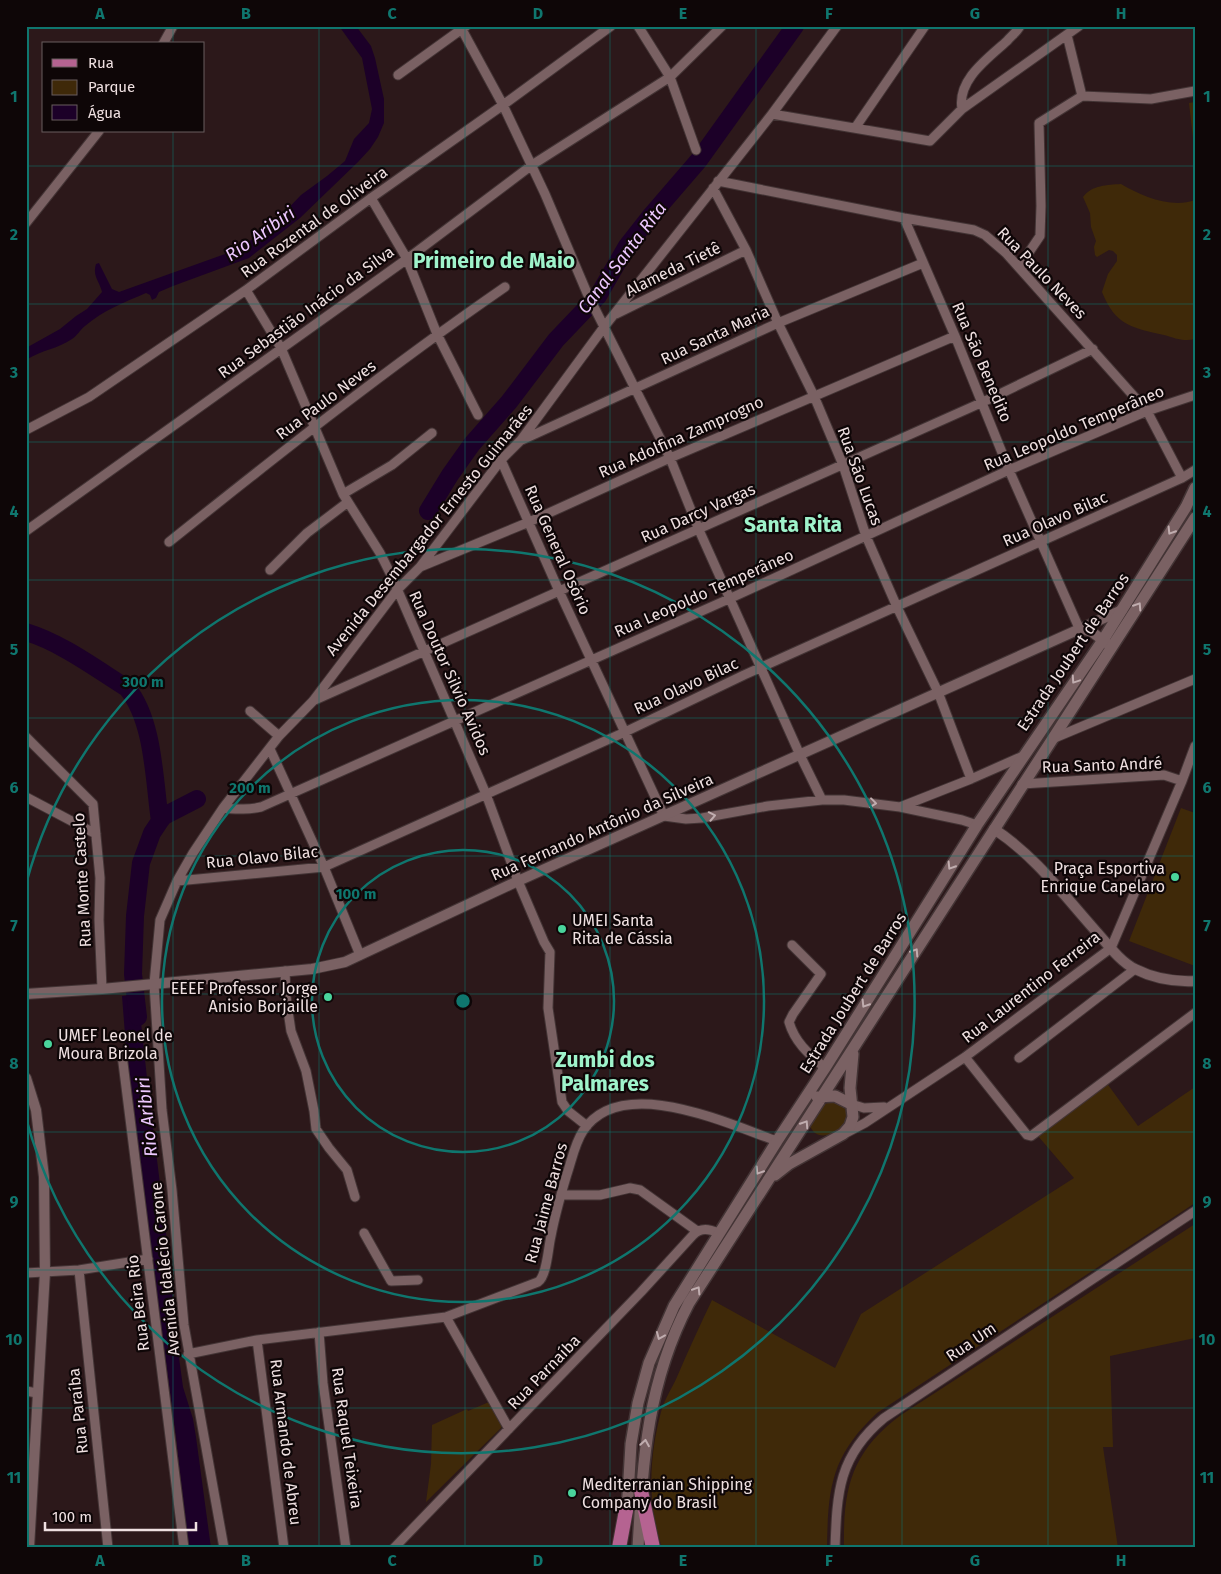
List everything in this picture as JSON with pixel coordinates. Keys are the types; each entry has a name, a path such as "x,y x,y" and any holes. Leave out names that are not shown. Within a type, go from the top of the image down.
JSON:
{"main road":[{"name":"Estrada Joubert de Barros","path":"624,1548 634,1424 649,1363 674,1306 977,825 1103,640 1186,506 1195,488"},
{"name":"Estrada Joubert de Barros","path":"638,1548 644,1449 652,1407 658,1382 674,1335 696,1292 1194,520"},
{"path":"763,1188 790,1164 847,1130 852,1122 850,1077 856,1045"},
{"path":"804,1102 823,1096 835,1096 851,1104"},
{"path":"641,1491 653,1548"},
{"path":"619,1548 627,1505"}],"street":[{"path":"164,42 172,26"},
{"name":"Rua Rozental de Oliveira","path":"26,430 89,397 246,290 371,198 503,106 611,26"},
{"path":"638,26 670,77 696,150"},
{"name":"Rua Sebastião Inácio da Silva","path":"26,531 407,259 532,164 670,77 722,26"},
{"name":"Avenida Desembargador Ernesto Guimarães","path":"154,984 160,920 177,881 193,853 224,808 279,736 313,701 397,590 420,567 501,460 521,440 613,315 772,114 838,26"},
{"path":"855,128 925,26"},
{"path":"962,110 962,94 967,82 1020,26"},
{"path":"772,114 930,141 962,110 1079,26"},
{"path":"398,75 463,27 532,164 587,293 670,458 800,756 822,800"},
{"path":"1067,35 1082,96"},
{"path":"1019,267 1040,236 1040,122 1082,96 1151,99 1195,91"},
{"path":"26,223 98,132"},
{"name":"Rua Paulo Neves","path":"716,184 961,227 985,235 995,242 1019,267 1147,411 1182,478"},
{"name":"Rua São Lucas","path":"716,184 778,322 814,396 843,465 866,536 897,607 938,692 971,779"},
{"path":"371,198 407,259 437,334 478,415"},
{"name":"Rua São Benedito","path":"904,218 983,402 1009,470 1080,628"},
{"name":"Alameda Tietê","path":"613,315 746,250"},
{"name":"Rua Santa Maria","path":"521,440 778,322 923,263"},
{"name":"Rua Paulo Neves","path":"169,542 314,426 437,334 505,287"},
{"name":"Rua Doutor Silvio Avidos","path":"246,290 281,348 343,494 380,553 486,794 518,881 550,952 548,1008 558,1068 560,1096 568,1111 587,1126"},
{"name":"Rua Adolfina Zamprogno","path":"420,567 529,522 670,458 955,336"},
{"name":"Rua Darcy Vargas","path":"313,701 700,530 983,402 1093,349"},
{"name":"Rua Leopoldo Temperâneo","path":"224,808 251,810 290,794 731,598 1009,470 1147,411 1195,395"},
{"path":"343,494 392,465 432,433"},
{"name":"Rua General Osório","path":"501,460 559,591 664,816"},
{"name":"Rua Olavo Bilac","path":"177,881 324,867 625,732 1182,478 1195,470"},
{"path":"270,570 307,533 348,502"},
{"name":"Rua Fernando Antônio da Silveira","path":"26,994 154,984 329,966 345,962 518,881 1122,610"},
{"path":"1080,628 1092,632 1112,648"},
{"path":"1052,739 1195,679"},
{"path":"250,711 279,736"},
{"name":"Rua Monte Castelo","path":"26,737 93,804 100,878 99,920 102,989"},
{"name":"Rua Laurentino Ferreira","path":"843,1134 865,1122 965,1057 1111,948 1195,746"},
{"path":"270,749 324,867 360,955"},
{"path":"900,807 1024,756"},
{"name":"Rua Santo André","path":"1022,784 1164,775 1182,780"},
{"path":"26,798 96,834"},
{"path":"664,816 686,819 702,818 768,806 822,800 857,801 900,807 977,825"},
{"path":"994,829 1021,848 1033,860 1111,948 1128,964 1135,969 1170,980 1195,981"},
{"path":"792,945 821,974 789,1022 792,1031 806,1052 825,1068"},
{"path":"1019,1058 1135,969"},
{"path":"286,970 286,997 290,1031 306,1072 316,1129 347,1170 355,1197"},
{"name":"Avenida Idalécio Carone","path":"154,984 162,1110 188,1354 205,1437 224,1548"},
{"path":"965,1057 1027,1135 1031,1136 1195,1013"},
{"name":"Rua Beira Rio","path":"122,1055 184,1548"},
{"path":"27,1084 36,1110 44,1177 45,1272 29,1498 28,1548"},
{"name":"Rua Jaime Barros","path":"188,1354 257,1340 446,1317 540,1280 543,1275 553,1223 561,1195 582,1133 587,1126 600,1116 616,1107 636,1104 661,1105 697,1113 777,1141"},
{"name":"Rua Laurentino Ferreira","path":"851,1104 872,1109 889,1106"},
{"path":"561,1195 600,1195 630,1188 640,1190 697,1231 708,1229 719,1233"},
{"name":"Rua Um","path":"835,1548 837,1503 844,1472 856,1448 874,1426 1195,1211"},
{"name":"Rua Parnaíba","path":"394,1548 509,1430 697,1231"},
{"path":"364,1233 391,1281 418,1280"},
{"path":"26,1273 79,1270 148,1259"},
{"name":"Rua Paraíba","path":"79,1270 108,1548"},
{"path":"446,1317 509,1430"},
{"name":"Rua Raquel Teixeira","path":"318,1332 323,1383 346,1548"},
{"name":"Rua Armando de Abreu","path":"257,1340 284,1548"},
{"path":"26,1391 37,1394"}],"green space":[{"path":"1195,102 1195,147 1194,147 1189,103"},
{"path":"1121,184 1157,200 1177,203 1195,200 1195,339 1179,339 1134,327 1119,318 1107,303 1102,292 1108,274 1117,261 1117,255 1109,250 1097,257 1095,255 1094,247 1096,241 1091,227 1090,213 1083,197 1095,188"},
{"name":"Praça Esportiva Enrique Capelaro","path":"1181,808 1195,813 1195,966 1129,941"},
{"path":"1106,1082 1138,1126 1195,1087 1195,1203 877,1413 850,1444 835,1474 829,1508 827,1548 662,1548 654,1514 651,1480 657,1429 664,1403 712,1300 835,1368 861,1314 1074,1178 1038,1136"},
{"path":"835,1101 845,1109 847,1115 845,1122 835,1132 828,1135 814,1133 810,1126 825,1104"},
{"path":"1195,1224 1195,1338 1110,1356 1113,1447 1103,1447 1118,1548 844,1548 845,1508 853,1473 871,1443 884,1429 901,1415"},
{"path":"489,1402 502,1425 501,1428 426,1502 431,1464 432,1425 467,1409 468,1411"}],"water":[{"name":"Rio Aribiri","path":"339,26 356,26 371,46 384,99 384,123 370,149 358,162 300,218 249,258 159,292 156,298 152,300 150,295 146,293 122,303 92,321 74,338 26,360 26,348 60,329 87,309 102,292 96,275 96,264 99,263 112,289 119,292 239,249 276,221 301,195 345,161 354,139 369,123 372,109 362,58"},
{"name":"Rio Aribiri","path":"138,994 172,1282 174,1321 183,1387 193,1419 196,1437 211,1548 188,1548 176,1437 129,1086 122,996"}],"waterway":[{"name":"Canal Santa Rita","path":"428,511 472,444 509,402 556,340 598,296 627,246 699,160 795,26"},
{"name":"Rio Aribiri","path":"26,632 65,649 127,688 143,717 148,734 160,821"},
{"name":"Rio Aribiri","path":"138,1017 133,974 135,916 141,863 152,833 164,816 197,799"}],"place":[{"name":"Praça Esportiva Enrique Capelaro","path":"1175,877"},
{"name":"UMEI Santa Rita de Cássia","path":"562,929"},
{"name":"EEEF Professor Jorge Anisio Borjaille","path":"328,997"},
{"name":"UMEF Leonel de Moura Brizola","path":"48,1044"},
{"name":"Mediterranian Shipping Company do Brasil","path":"572,1493"}],"district":[{"name":"Primeiro de Maio","path":"494,261"},
{"name":"Santa Rita","path":"793,525"},
{"name":"Zumbi dos Palmares","path":"605,1072"}]}
